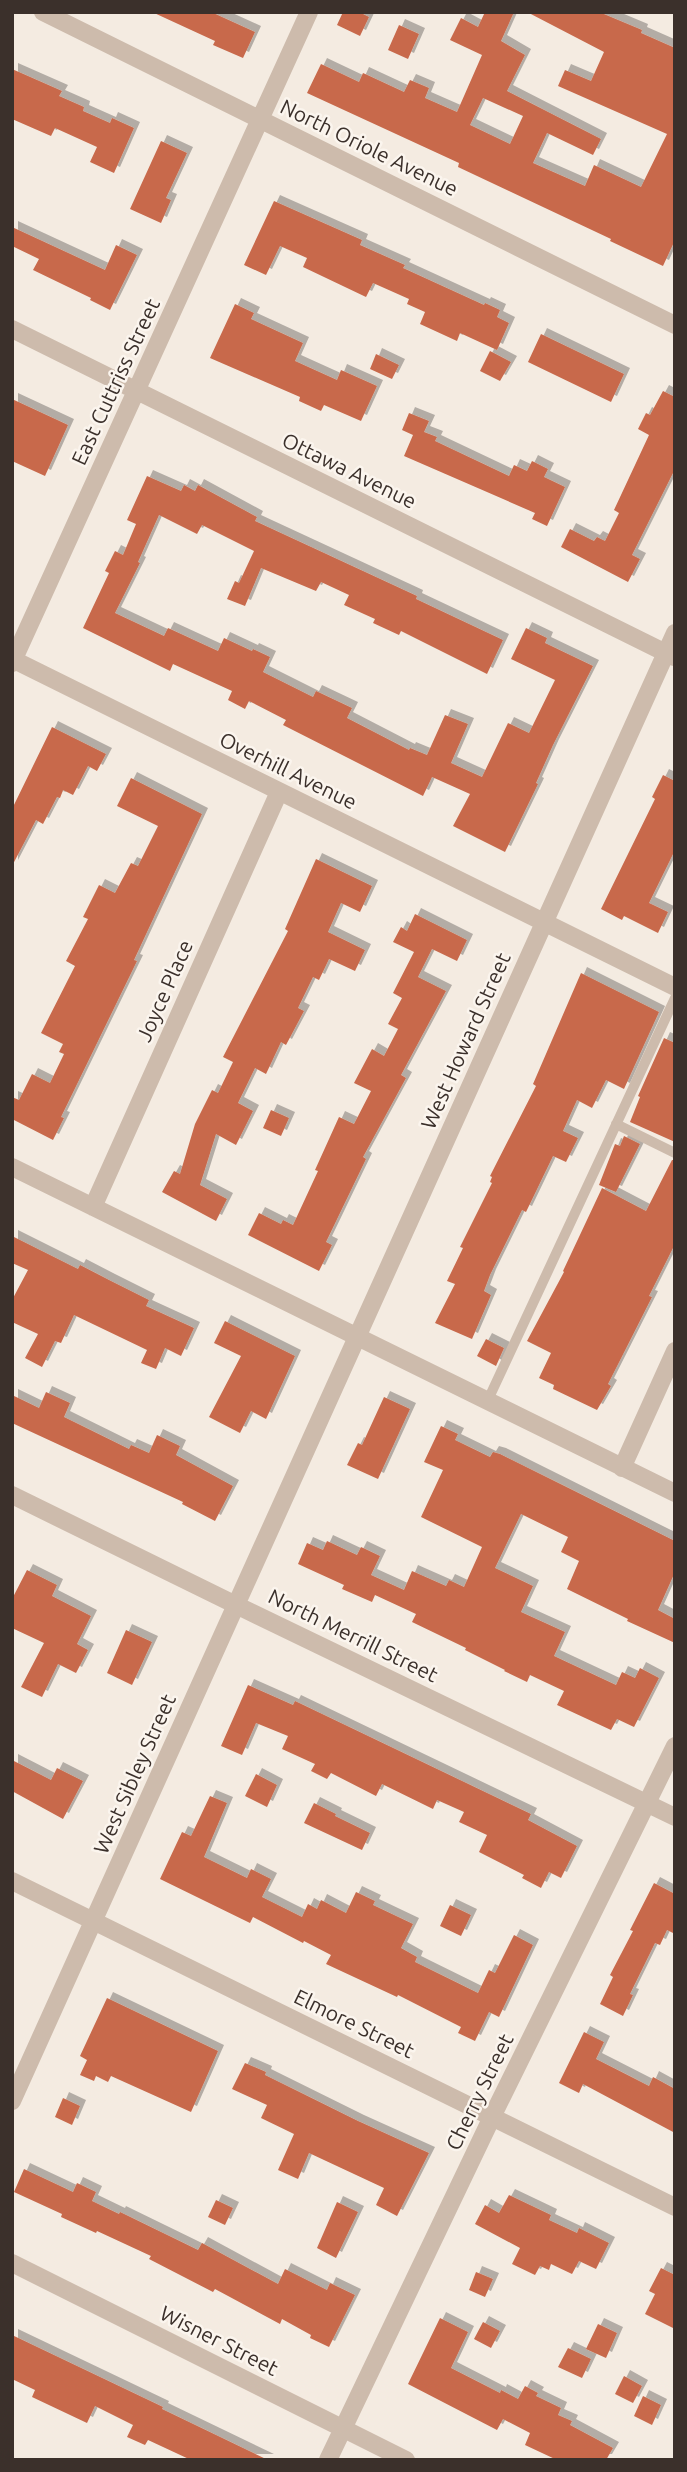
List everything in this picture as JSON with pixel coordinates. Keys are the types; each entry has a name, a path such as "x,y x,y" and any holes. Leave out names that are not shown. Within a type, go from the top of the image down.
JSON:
{"street":[{"name":"North Oriole Avenue","path":"43,12 675,325"},
{"name":"East Cuttriss Street","path":"13,661 262,121 309,12"},
{"name":"Ottawa Avenue","path":"12,330 670,655"},
{"name":"West Howard Street","path":"299,1466 545,922 670,655 675,633"},
{"name":"Overhill Avenue","path":"13,661 675,987"},
{"name":"Joyce Place","path":"93,1207 279,792"},
{"path":"12,1167 675,1493"},
{"path":"622,1468 675,1352"},
{"name":"West Sibley Street","path":"12,2101 299,1466"},
{"name":"North Merrill Street","path":"12,1495 675,1817"},
{"name":"Cherry Street","path":"328,2460 492,2117 675,1746"},
{"name":"Elmore Street","path":"12,1881 675,2207"},
{"name":"Wisner Street","path":"12,2263 406,2460"}],"lane":[{"path":"487,1402 675,998"},
{"path":"616,1124 675,1153"}],"building":[{"path":"152,12 211,12 255,32 243,58 213,45 215,41"},
{"path":"343,12 359,12 369,17 360,36 337,25"},
{"path":"485,12 514,12 501,41 525,55 507,91 601,139 593,155 547,133 533,163 585,186 594,165 641,187 667,134 558,86 565,70 591,81 604,52 527,12 599,12 642,30 641,33 675,48 675,240 663,266 458,167 459,163 307,93 321,64 359,82 363,73 404,92 410,80 429,88 425,98 457,112 482,55 450,40 461,18 478,27","holes":["483,98 523,116 510,144 470,125"]},
{"path":"399,25 419,34 408,59 388,50"},
{"path":"12,69 62,91 59,96 84,107 83,111 110,123 112,118 134,128 114,173 90,162 97,147 55,128 51,136 12,119"},
{"path":"161,141 187,153 166,198 171,200 161,223 130,209"},
{"path":"274,201 362,240 360,245 405,265 403,268 500,310 497,317 509,323 497,350 460,333 457,341 420,324 425,312 407,304 409,299 373,283 366,297 303,267 307,258 280,246 266,275 244,265"},
{"path":"12,227 105,270 116,245 137,255 110,310 33,270 39,259 12,246"},
{"path":"235,304 254,313 251,319 303,343 295,361 337,380 341,370 377,386 361,421 324,405 321,411 299,401 300,397 210,358"},
{"path":"541,334 624,374 611,402 528,362"},
{"path":"490,351 511,362 500,381 480,371"},
{"path":"376,354 399,365 392,379 370,369"},
{"path":"663,391 675,397 675,469 632,555 640,559 628,582 561,547 570,529 594,541 597,537 605,541 619,513 614,510 649,435 638,429 646,413 650,415"},
{"path":"12,399 68,425 45,476 12,461"},
{"path":"409,413 429,421 424,432 437,437 435,441 509,476 514,465 527,471 532,461 548,469 544,477 565,487 547,526 532,519 535,513 404,456 413,435 402,430"},
{"path":"147,476 181,491 184,485 195,491 198,485 257,517 255,521 417,596 416,599 503,640 487,674 401,631 399,635 373,623 375,619 344,605 349,595 321,582 316,591 261,568 245,606 227,599 235,581 239,583 254,551 202,525 197,534 159,515 138,562 140,563 115,613 164,636 168,628 218,651 224,638 252,651 253,649 270,657 263,672 313,697 316,691 352,708 347,718 409,750 410,748 427,755 445,715 468,724 451,763 482,777 508,723 529,733 555,680 511,659 526,628 547,638 545,643 593,666 553,745 536,783 538,784 505,852 453,826 470,794 432,777 423,796 283,725 286,720 249,701 245,709 228,700 232,691 173,664 170,671 83,628 109,573 105,571 115,551 123,555 136,524 127,520"},
{"path":"52,727 106,754 97,771 88,766 73,795 63,790 43,824 36,820 12,866 12,809"},
{"path":"663,775 675,781 675,850 649,903 668,912 658,933 624,916 622,920 601,909 655,799 652,797"},
{"path":"131,778 202,814 134,960 137,961 61,1117 64,1118 53,1140 12,1119 12,1097 19,1100 32,1074 50,1083 64,1054 59,1052 63,1044 41,1033 75,966 66,961 88,919 83,917 99,885 115,893 131,863 138,866 158,826 117,806"},
{"path":"316,859 372,886 360,912 341,903 328,932 365,950 355,971 329,959 319,980 313,977 298,1008 304,1011 286,1045 281,1042 266,1074 255,1068 238,1103 253,1111 236,1145 216,1134 200,1185 227,1199 216,1221 162,1192 174,1171 180,1174 195,1124 212,1090 218,1093 233,1062 223,1057 288,931 285,929"},
{"path":"415,914 467,940 457,961 432,949 418,977 446,991 401,1075 406,1078 363,1157 366,1159 326,1242 332,1245 319,1271 248,1235 259,1213 281,1224 283,1220 293,1225 339,1117 354,1124 371,1091 354,1083 372,1049 384,1056 398,1029 388,1024 402,998 393,993 414,952 393,942 401,927 407,931"},
{"path":"581,973 659,1012 624,1089 606,1080 592,1108 577,1100 563,1131 578,1138 566,1162 553,1156 526,1212 522,1210 490,1275 484,1291 491,1295 472,1339 435,1323 455,1284 447,1281 463,1248 460,1247 492,1183 490,1176 536,1086 533,1084"},
{"path":"664,1038 675,1043 675,1142 630,1122 640,1097 638,1096"},
{"path":"271,1110 289,1118 281,1136 263,1128"},
{"path":"624,1136 640,1144 616,1192 599,1185 615,1144 620,1146"},
{"path":"672,1160 675,1160 675,1244 649,1296 652,1297 608,1384 611,1386 597,1410 553,1389 554,1385 539,1378 551,1353 527,1341 564,1272 602,1188 646,1211"},
{"path":"12,1236 78,1269 80,1265 149,1300 146,1306 194,1328 181,1356 165,1348 156,1369 141,1363 147,1350 74,1315 61,1343 55,1341 42,1367 25,1358 38,1334 12,1322 12,1300 28,1270 12,1263"},
{"path":"225,1321 295,1356 266,1419 251,1411 240,1433 209,1417 241,1356 214,1343"},
{"path":"486,1339 504,1348 496,1366 477,1356"},
{"path":"46,1392 70,1403 64,1417 129,1449 131,1445 149,1453 157,1435 180,1446 176,1455 233,1486 215,1521 182,1504 183,1502 12,1423 12,1395 39,1408"},
{"path":"384,1397 410,1409 378,1479 347,1465 358,1443 362,1445"},
{"path":"441,1426 458,1434 455,1440 490,1457 493,1452 500,1454 675,1541 675,1572 658,1610 675,1619 675,1643 567,1589 579,1561 561,1552 568,1537 521,1514 495,1568 533,1586 521,1612 565,1632 554,1656 616,1685 622,1672 635,1678 640,1668 659,1678 634,1727 617,1719 611,1730 557,1705 564,1691 530,1675 527,1682 412,1622 416,1614 375,1595 372,1602 342,1589 344,1585 298,1564 307,1543 323,1550 327,1541 357,1555 361,1547 380,1556 371,1575 404,1590 412,1571 446,1586 449,1580 464,1587 482,1547 421,1517 443,1470 424,1462"},
{"path":"27,1570 57,1585 52,1596 91,1616 77,1644 88,1650 76,1673 58,1664 42,1697 21,1687 44,1643 12,1628 12,1599"},
{"path":"126,1630 152,1642 132,1685 107,1673"},
{"path":"248,1685 293,1705 295,1701 531,1814 528,1820 577,1846 561,1878 549,1872 541,1888 522,1878 524,1875 479,1852 487,1835 459,1822 464,1812 437,1800 433,1809 382,1784 376,1796 331,1773 327,1779 311,1771 315,1764 282,1749 288,1736 256,1723 242,1755 221,1746"},
{"path":"12,1760 51,1780 57,1768 83,1781 63,1819 12,1791"},
{"path":"256,1774 277,1785 267,1807 245,1796"},
{"path":"210,1796 227,1803 204,1857 247,1878 251,1869 271,1879 262,1897 302,1917 308,1904 317,1909 321,1900 346,1913 356,1892 375,1901 373,1905 413,1924 401,1948 417,1957 415,1962 478,1993 489,1970 495,1973 514,1935 533,1945 499,2017 489,2012 475,2041 458,2033 461,2027 398,1995 397,1997 326,1964 331,1955 304,1941 303,1943 253,1917 250,1923 160,1879 182,1832 191,1836"},
{"path":"314,1803 370,1833 362,1850 304,1823"},
{"path":"654,1883 675,1894 675,1934 667,1930 660,1945 655,1943 630,1994 633,1995 623,2016 600,2004 613,1977 610,1975 633,1931 630,1930"},
{"path":"450,1905 471,1915 461,1936 440,1926"},
{"path":"107,1998 218,2051 191,2112 111,2076 108,2082 96,2076 94,2081 80,2075 87,2060 80,2056"},
{"path":"584,2032 604,2042 596,2059 649,2086 653,2077 675,2089 675,2133 583,2084 579,2093 559,2083"},
{"path":"245,2063 358,2121 429,2153 397,2216 376,2205 384,2188 309,2153 298,2179 278,2170 294,2134 261,2118 267,2105 232,2089"},
{"path":"63,2098 80,2106 72,2125 55,2117"},
{"path":"24,2169 73,2192 77,2183 96,2192 92,2201 198,2250 202,2243 278,2284 285,2269 327,2290 330,2283 355,2295 329,2347 282,2319 280,2324 215,2289 213,2292 149,2259 151,2256 61,2217 62,2214 14,2192"},
{"path":"509,2195 551,2215 549,2220 577,2233 579,2228 609,2243 596,2269 579,2261 572,2274 551,2264 549,2270 540,2266 535,2275 512,2264 520,2248 475,2224 485,2205 499,2213"},
{"path":"216,2200 233,2208 225,2225 208,2217"},
{"path":"337,2202 358,2212 336,2258 317,2248"},
{"path":"661,2268 675,2275 675,2329 645,2314 655,2294 649,2291"},
{"path":"476,2272 493,2279 485,2297 469,2290"},
{"path":"440,2318 468,2332 451,2368 500,2393 501,2390 518,2399 525,2386 538,2393 536,2396 561,2408 558,2415 572,2421 570,2425 613,2448 606,2460 557,2460 525,2445 530,2433 503,2419 497,2430 408,2384"},
{"path":"483,2322 500,2331 491,2348 474,2339"},
{"path":"598,2324 617,2333 606,2358 586,2349"},
{"path":"12,2335 268,2460 191,2460 148,2440 145,2445 127,2437 133,2425 95,2406 87,2423 32,2397 35,2390 12,2379"},
{"path":"568,2348 591,2359 582,2378 558,2367"},
{"path":"624,2376 642,2386 633,2403 615,2394"},
{"path":"643,2396 661,2405 652,2425 634,2416"}]}
